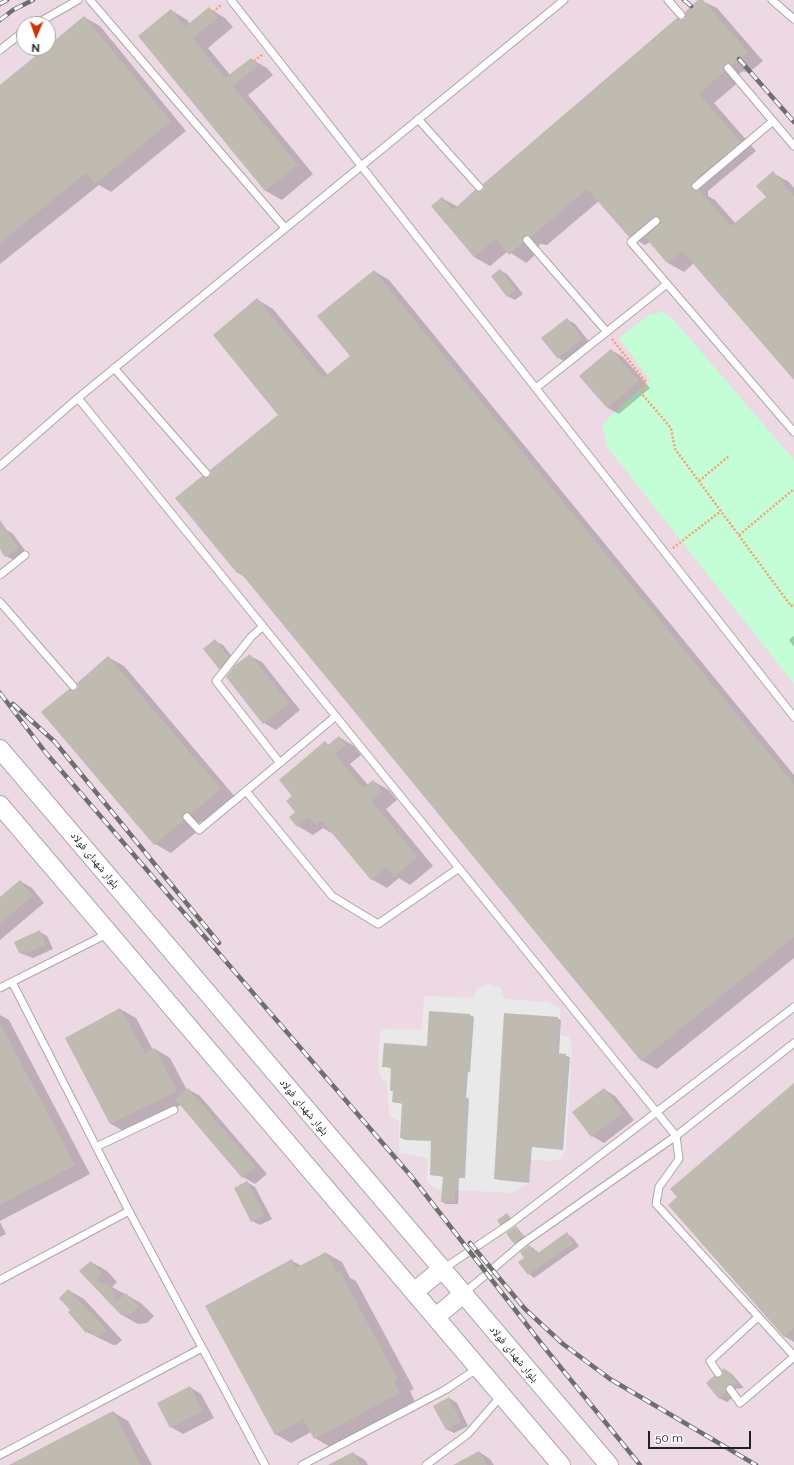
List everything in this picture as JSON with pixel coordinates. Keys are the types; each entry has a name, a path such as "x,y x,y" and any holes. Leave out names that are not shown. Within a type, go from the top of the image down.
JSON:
{"street":[{"name":"بلوار شهدای فولاد","path":"0,749 609,1465"},
{"path":"0,805 562,1465"},
{"path":"414,1292 442,1269"},
{"path":"436,1317 463,1294"}],"lane":[{"path":"50,16 78,0"},
{"path":"90,0 285,228"},
{"path":"231,0 794,717"},
{"path":"0,466 114,368 564,0"},
{"path":"668,0 681,15"},
{"path":"772,0 794,19"},
{"path":"0,50 16,37"},
{"path":"728,68 794,146"},
{"path":"418,119 479,187"},
{"path":"696,186 773,121"},
{"path":"656,221 631,242 794,432"},
{"path":"526,240 607,332"},
{"path":"536,388 667,284"},
{"path":"114,368 206,473"},
{"path":"78,398 676,1136 679,1159 659,1187 656,1204 794,1356 740,1403 730,1389"},
{"path":"0,576 25,555"},
{"path":"0,602 73,686"},
{"path":"263,626 251,637 216,681 280,763"},
{"path":"187,817 199,830 336,716"},
{"path":"246,791 332,896 378,924 460,868"},
{"path":"0,988 109,933"},
{"path":"12,982 129,1211 265,1465"},
{"path":"442,1269 510,1224 794,1007"},
{"path":"463,1294 523,1243 676,1136 794,1043"},
{"path":"96,1147 174,1110"},
{"path":"0,1280 129,1211"},
{"path":"718,1373 710,1361 758,1317"},
{"path":"0,1455 202,1348"},
{"path":"302,1465 445,1390 478,1368"},
{"path":"426,1465 468,1434 502,1395"}],"path":[{"path":"213,12 227,0"},
{"path":"607,332 645,381 642,394 671,428 675,449 792,606 794,604"},
{"path":"700,481 729,456"},
{"path":"739,535 794,489"},
{"path":"666,554 722,511"}],"shaded area":[{"path":"0,0 794,0 794,1465 0,1465"},
{"path":"489,984 501,988 504,999 549,1002 560,1009 561,1035 569,1037 572,1049 566,1151 561,1159 553,1161 531,1160 529,1183 513,1193 435,1189 427,1181 428,1158 399,1153 399,1121 389,1116 387,1084 381,1077 378,1068 380,1029 422,1030 424,996 474,998 477,988"}],"green space":[{"path":"663,312 673,319 794,460 794,684 607,447 602,424 650,380 619,338 650,314"}],"building":[{"path":"698,0 703,0 748,52 732,65 728,63 725,64 723,68 724,72 699,94 741,142 693,182 691,187 695,191 699,190 731,226 766,197 756,186 773,171 794,196 794,380 682,251 667,263 645,237 661,223 658,216 653,217 629,237 587,189 531,237 524,236 522,239 523,243 509,255 496,239 474,257 431,206 442,197 453,210 475,190 482,191 484,188 483,184 677,18 682,20 685,18 685,12"},
{"path":"209,7 218,18 193,38 225,78 251,58 258,66 233,86 298,165 265,191 138,36 171,9 185,27"},
{"path":"84,16 171,121 95,184 86,173 0,243 0,85 35,56 56,56 56,39"},
{"path":"500,269 516,290 507,297 491,276"},
{"path":"374,270 794,784 794,937 641,1061 239,571 237,573 175,498 202,476 209,477 211,474 210,470 278,415 213,335 257,298 323,378 350,356 317,316"},
{"path":"567,318 583,339 557,358 541,338"},
{"path":"611,349 639,381 607,408 579,376"},
{"path":"0,520 19,548 5,557 0,549"},
{"path":"215,639 229,657 219,669 203,649"},
{"path":"250,654 289,703 263,724 226,677 235,665"},
{"path":"108,656 221,789 191,814 188,812 184,813 182,816 183,821 154,845 41,712 69,689 76,690 78,687 77,683"},
{"path":"339,736 346,745 335,754 363,788 373,780 382,791 371,800 418,857 394,877 386,867 371,880 322,821 316,825 309,817 297,827 289,817 295,812 286,801 292,796 279,780 325,741 328,745"},
{"path":"20,880 33,896 0,923 0,897"},
{"path":"40,930 46,945 24,954 23,952 19,953 14,942"},
{"path":"120,1008 145,1053 155,1048 177,1091 110,1124 65,1038"},
{"path":"429,1011 470,1014 467,1071 465,1070 463,1096 466,1096 461,1177 456,1176 455,1203 441,1202 443,1176 430,1175 431,1140 400,1138 402,1103 392,1102 393,1091 390,1091 391,1067 382,1067 384,1043 427,1046"},
{"path":"504,1013 558,1017 555,1053 566,1054 560,1148 528,1146 525,1181 494,1179"},
{"path":"0,1023 75,1165 0,1205"},
{"path":"794,1083 794,1328 784,1337 668,1205 677,1197 670,1189"},
{"path":"188,1088 256,1167 242,1178 175,1099"},
{"path":"604,1088 623,1113 591,1137 572,1112"},
{"path":"247,1181 265,1215 251,1222 234,1188"},
{"path":"507,1213 510,1218 500,1225 497,1220"},
{"path":"516,1226 524,1236 514,1244 506,1233"},
{"path":"567,1232 574,1243 528,1275 518,1262 524,1258 520,1252 529,1245 534,1252 536,1250 538,1253"},
{"path":"326,1252 337,1273 340,1271 398,1380 394,1382 400,1393 314,1439 303,1419 275,1435 205,1306 292,1259 296,1268"},
{"path":"91,1261 102,1273 95,1280 111,1286 116,1302 126,1293 139,1307 131,1314 121,1315 79,1271"},
{"path":"68,1289 107,1330 100,1336 96,1337 89,1330 86,1333 68,1312 70,1310 59,1298"},
{"path":"724,1368 737,1383 734,1386 730,1384 727,1385 725,1389 726,1392 719,1399 706,1383 714,1376 721,1377 723,1373 722,1370"},
{"path":"190,1386 203,1411 170,1428 157,1403"},
{"path":"449,1397 461,1422 446,1430 433,1406"},
{"path":"113,1411 141,1465 9,1465"},
{"path":"479,1451 487,1465 453,1465"},
{"path":"353,1452 361,1465 328,1465"}],"railway":[{"path":"0,4 7,0"},
{"path":"0,20 13,10 33,0"},
{"path":"684,0 691,6"},
{"path":"739,59 794,122"},
{"path":"0,693 46,753 411,1176 544,1347 640,1465"},
{"path":"13,704 55,742 219,943"},
{"path":"470,1243 525,1309 563,1344 610,1379 756,1465"}]}
